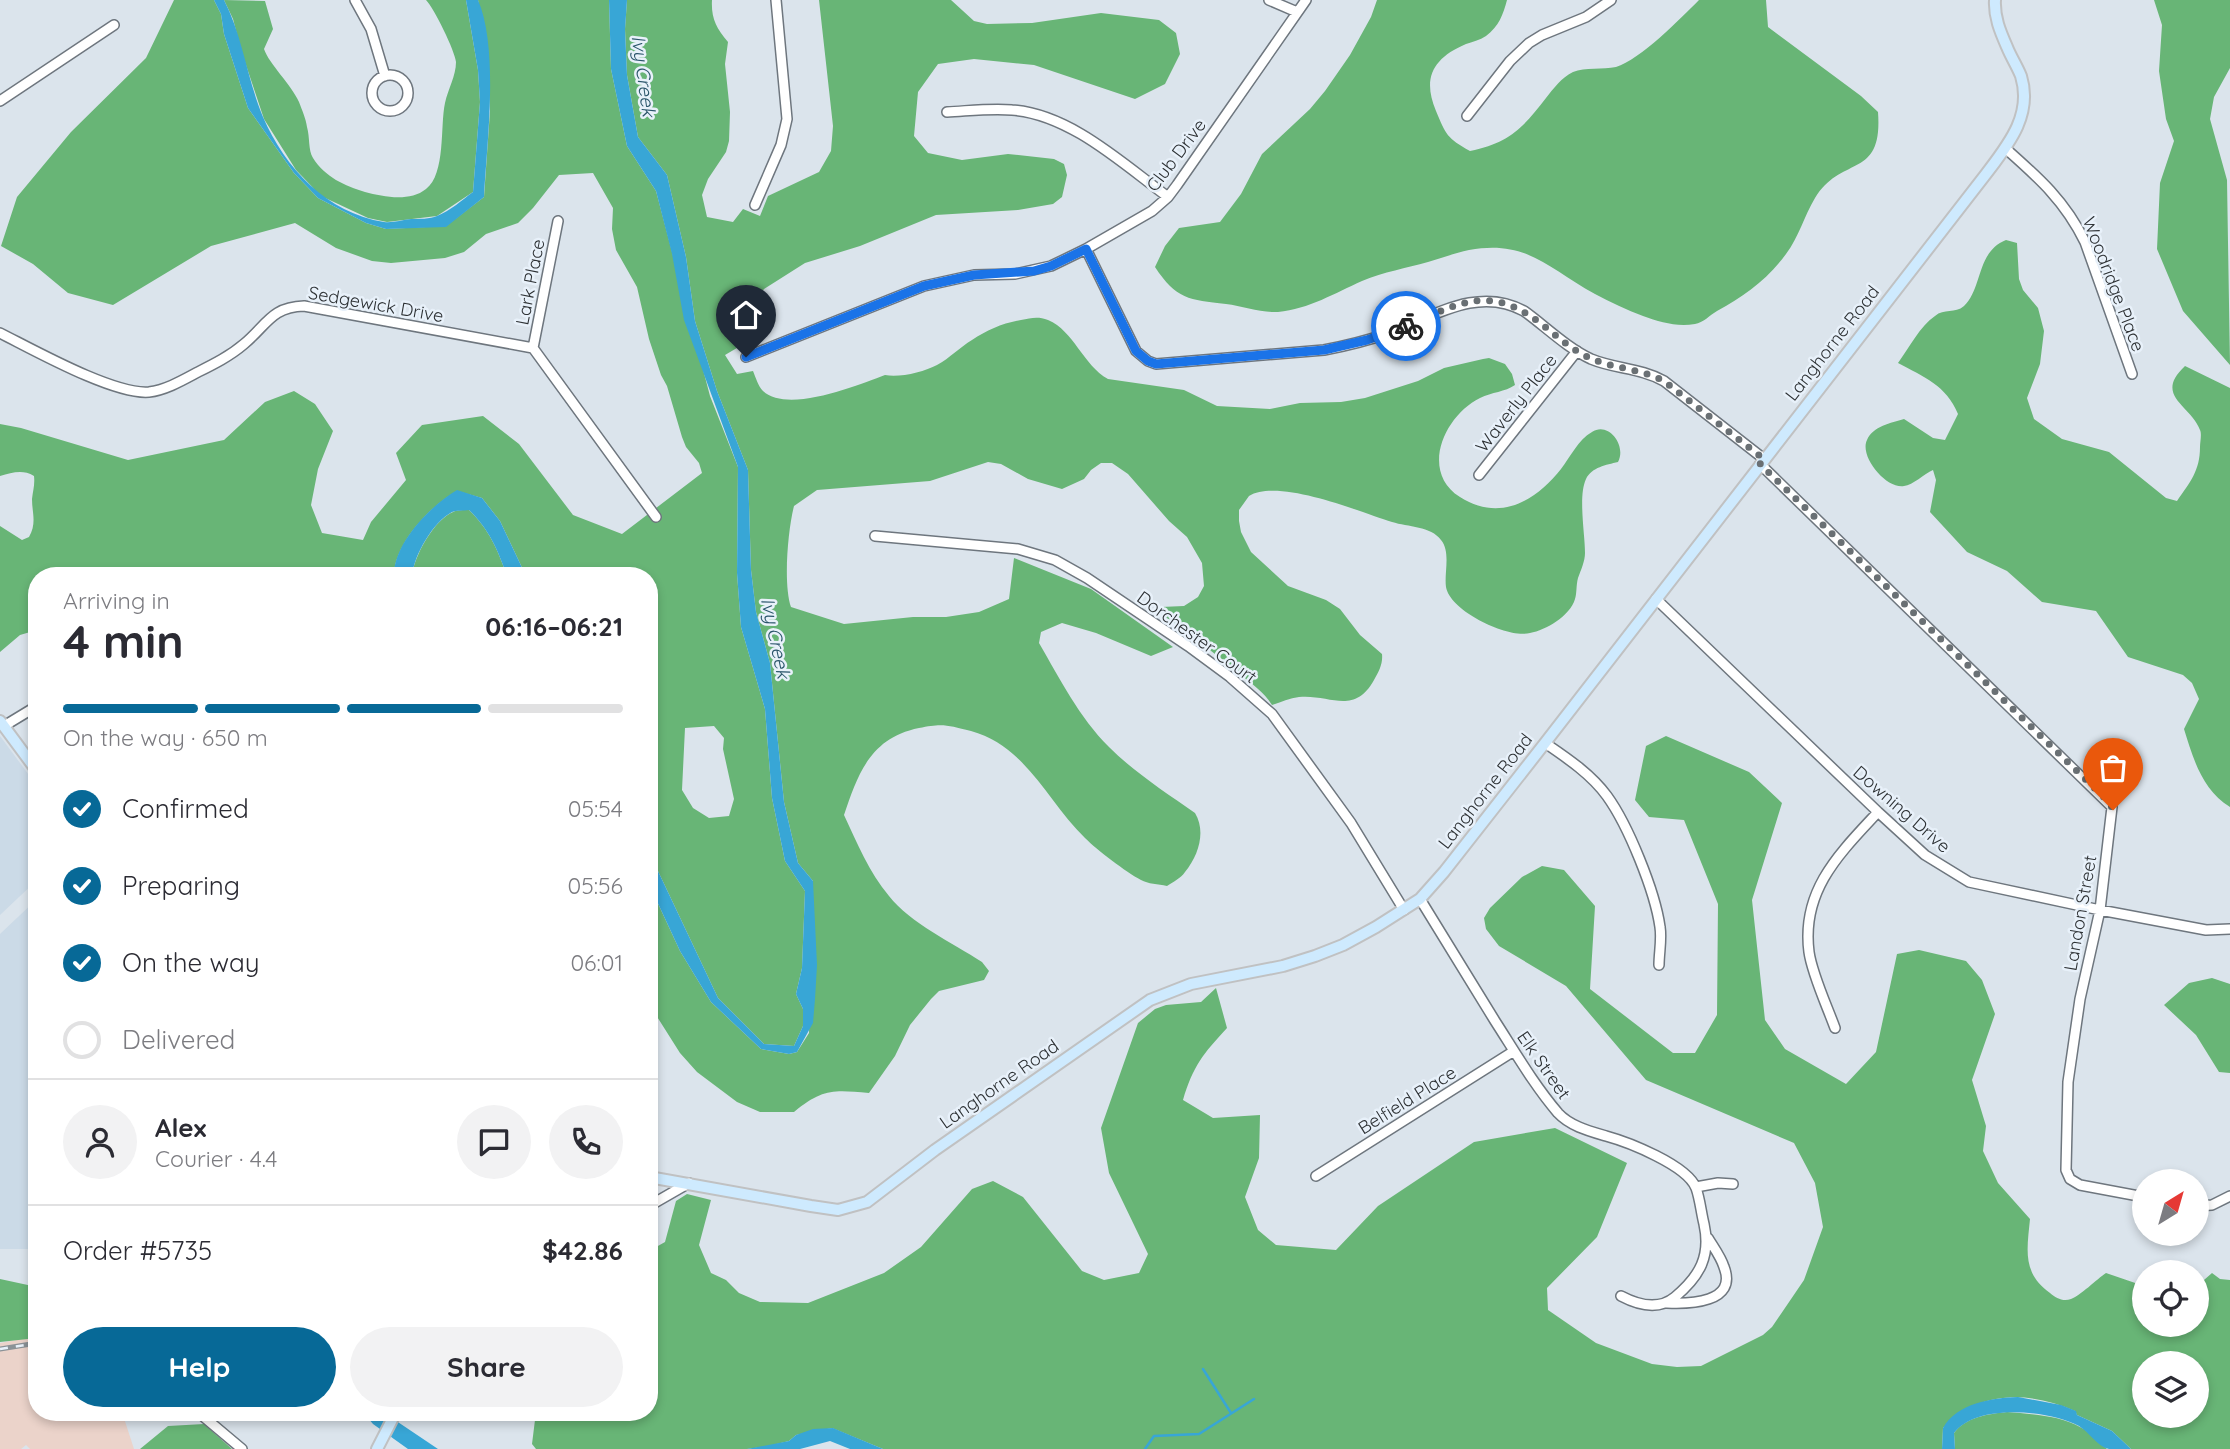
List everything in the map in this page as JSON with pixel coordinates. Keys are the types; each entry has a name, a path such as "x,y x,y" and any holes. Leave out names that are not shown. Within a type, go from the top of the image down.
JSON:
{"main road":[{"name":"Langhorne Road","path":"658,1178 838,1210 867,1202 935,1150 1150,1000 1191,984 1283,966 1315,956 1343,945 1420,899 1545,743 2005,148 2021,120 2024,88 1996,21 1995,0"},
{"path":"2,723 28,759"},
{"path":"379,1446 392,1421"}],"street":[{"path":"355,0 371,29 385,76"},
{"path":"755,205 781,145 787,119 776,0"},
{"path":"1269,0 1297,12"},
{"name":"Club Drive","path":"746,357 924,286 974,275 1034,271 1051,266 1152,211 1168,197 1306,0"},
{"path":"1468,116 1510,61 1529,43 1586,17 1611,0"},
{"path":"0,100 114,25"},
{"path":"385,76 398,77 407,88 406,102 395,110 382,109 373,98 374,85 385,76"},
{"path":"947,112 1013,110 1046,117 1065,125 1108,153 1168,197"},
{"name":"Woodridge Place","path":"2005,148 2057,196 2076,225 2085,242 2132,374"},
{"name":"Lark Place","path":"533,348 558,221"},
{"name":"Landon Street","path":"1086,249 1136,351 1156,364 1345,346 1388,333 1455,306 1482,300 1515,306 1577,351 1607,365 1646,373 1664,381 1762,462 2110,803 2113,810 2100,910 2080,999 2068,1082 2066,1170 2070,1179 2080,1185 2132,1195"},
{"name":"Sedgewick Drive","path":"0,333 104,383 127,391 149,392 164,388 224,359 245,344 276,312 289,306 304,306 533,348"},
{"path":"533,348 656,517"},
{"name":"Waverly Place","path":"1479,475 1577,351"},
{"name":"Dorchester Court","path":"875,536 1018,549 1055,560 1087,578 1188,646 1230,677 1272,714 1351,823 1405,910"},
{"name":"Downing Drive","path":"1656,599 1878,812 1926,855 1969,882 2206,930 2230,929"},
{"path":"2,723 28,710"},
{"path":"1545,743 1583,771 1607,795 1629,835 1652,895 1660,928 1659,965"},
{"path":"1835,1028 1809,953 1814,898 1834,859 1878,812"},
{"name":"Elk Street","path":"1420,899 1514,1052 1542,1094 1562,1117 1584,1129 1624,1141 1669,1164 1689,1177 1696,1187"},
{"name":"Belfield Place","path":"1316,1176 1514,1052"},
{"path":"658,1201 690,1183"},
{"path":"1621,1296 1645,1305 1698,1303 1710,1300 1721,1292 1726,1281 1725,1269 1708,1237 1696,1187 1718,1183 1733,1184"},
{"path":"2209,1205 2230,1196"},
{"path":"1667,1303 1684,1290 1701,1269 1706,1257 1708,1237"},
{"path":"209,1421 242,1449"}],"shaded area":[{"path":"0,736 28,774 28,889 0,915"},
{"path":"28,908 28,1249 0,1249 0,934"},
{"path":"28,1338 28,1421 125,1421 134,1449 30,1449 26,1445 21,1449 0,1449 0,1343"}],"green space":[{"path":"174,0 214,0 221,14 224,34 248,108 294,173 318,198 366,223 386,229 446,226 484,197 490,111 488,53 478,0 609,0 611,69 627,146 656,191 710,396 738,467 737,573 741,627 765,709 772,798 785,861 805,891 802,968 796,994 803,1009 803,1026 794,1046 764,1044 718,998 658,871 658,567 522,567 500,521 482,498 457,491 436,506 415,527 400,551 396,567 28,567 28,633 20,635 0,652 0,526 22,540 29,537 33,523 34,476 17,472 0,476 0,424 128,460 224,440 265,402 294,391 315,404 333,431 318,469 311,505 322,533 363,540 371,522 406,480 396,453 422,425 483,416 519,444 573,515 622,534 702,473 699,463 686,447 682,437 649,339 637,287 616,250 612,229 613,208 593,173 559,175 518,223 486,234 464,252 445,258 391,263 372,261 336,248 295,223 211,246 113,305 68,293 33,264 1,246 17,197 71,132 146,58","holes":["714,726 724,738 723,749 734,799 729,816 709,818 693,808 682,790 685,728"]},
{"path":"224,0 265,1 273,29 264,49 299,102 311,155 318,165 329,176 350,187 388,197 405,197 426,189 437,172 445,103 456,67 448,40 426,0 466,0 478,70 480,102 473,192 437,216 387,222 368,218 321,196 296,170 264,119 233,19"},
{"path":"627,0 712,0 715,22 728,42 725,64 730,112 729,141 726,152 708,179 702,195 707,217 733,222 743,209 760,216 768,196 819,172 831,151 833,126 819,0 951,0 974,21 987,24 1032,23 1101,13 1159,20 1176,33 1180,54 1165,84 1135,99 1034,65 974,59 938,64 918,92 914,136 928,153 962,160 1008,154 1054,159 1064,164 1067,175 1062,197 1053,204 1018,210 936,215 860,246 805,263 764,289 736,328 742,345 725,355 737,374 753,371 761,389 774,397 805,399 841,391 885,375 897,376 932,368 989,330 1031,318 1048,320 1057,325 1099,373 1108,379 1184,390 1217,406 1270,409 1300,403 1341,402 1365,398 1418,381 1444,368 1489,358 1505,364 1515,385 1489,394 1467,406 1447,430 1439,459 1441,473 1448,486 1460,497 1489,508 1515,505 1540,491 1551,481 1587,435 1598,429 1604,430 1610,432 1618,442 1618,462 1592,472 1584,486 1582,505 1585,556 1572,605 1557,621 1543,629 1520,634 1508,632 1469,614 1450,596 1446,587 1446,550 1437,535 1299,494 1280,491 1249,496 1239,510 1239,521 1241,532 1251,552 1288,586 1326,600 1340,609 1360,635 1382,654 1374,680 1358,697 1341,701 1299,697 1272,705 1240,674 1189,633 1156,611 1161,607 1184,606 1198,597 1204,586 1202,563 1187,537 1169,521 1128,474 1112,463 1101,463 1084,479 1062,489 1028,479 1001,464 988,462 930,481 817,490 794,506 787,556 787,585 791,607 844,624 979,612 1009,599 1014,558 1091,589 1173,647 1151,656 1096,633 1062,623 1041,632 1039,643 1088,723 1109,747 1150,782 1195,813 1200,827 1199,843 1194,858 1181,876 1167,886 1147,882 1090,843 1021,762 990,738 939,725 902,733 889,740 868,760 844,815 869,867 898,906 920,924 982,962 989,971 984,980 939,991 931,999 910,1025 895,1056 869,1093 829,1092 813,1098 794,1112 760,1112 737,1102 697,1072 680,1053 658,1018 658,903 680,951 711,1002 761,1049 789,1054 797,1052 809,1033 813,881 798,863 784,802 770,663 756,612 751,570 748,470 717,391 695,321 686,257 667,175 638,137 627,75"},
{"path":"1377,0 1507,0 1500,20 1490,32 1445,56 1433,70 1430,89 1445,131 1456,143 1470,151 1495,144 1514,133 1569,74 1616,67 1637,56 1699,0 1766,0 1768,27 1861,96 1878,112 1878,133 1874,148 1858,164 1826,184 1811,205 1791,247 1763,280 1704,321 1695,324 1668,323 1637,314 1595,294 1537,258 1507,249 1469,250 1378,275 1311,304 1278,312 1202,301 1177,292 1155,267 1165,246 1179,228 1220,222 1241,194 1262,154 1310,109 1325,91 1350,55 1371,17"},
{"path":"2154,0 2230,0 2230,68 2214,97 2210,119 2227,180 2230,365 2183,311 2157,249 2160,183 2174,141 2166,119 2159,71 2162,25"},
{"path":"2006,240 2017,243 2019,279 2023,290 2038,308 2044,331 2040,364 2027,398 2034,419 2062,439 2109,452 2166,498 2177,501 2196,470 2201,436 2195,421 2173,393 2176,376 2185,366 2230,388 2230,807 2212,792 2206,782 2195,762 2184,729 2199,699 2192,683 2183,675 2128,657 2096,611 2042,602 2007,571 1967,552 1930,512 1936,480 1933,470 1911,484 1897,486 1882,477 1870,462 1866,447 1873,431 1904,419 1933,438 1945,440 1958,414 1953,404 1933,383 1898,363 1930,320 1938,314 1964,306 1974,290 1989,253"},
{"path":"459,510 469,510 482,525 504,567 414,567 432,530 446,516"},
{"path":"1666,736 1749,772 1782,803 1752,900 1765,1020 1785,1049 1846,1084 1876,1052 1897,954 1919,950 1966,961 1982,980 1995,1014 1972,1080 1986,1126 1983,1151 1998,1183 2030,1219 2028,1260 2035,1277 2052,1295 2065,1300 2079,1295 2106,1273 2132,1282 2132,1337 2209,1337 2209,1276 2212,1273 2220,1279 2230,1280 2230,1449 2131,1449 2112,1431 2077,1415 2075,1411 2058,1404 2023,1398 2006,1398 1972,1406 1943,1428 1942,1449 883,1449 832,1428 796,1435 789,1441 769,1446 747,1449 536,1449 532,1444 535,1421 658,1421 658,1246 665,1242 676,1201 687,1194 711,1200 699,1245 711,1273 726,1280 739,1293 760,1302 808,1303 884,1273 921,1247 972,1189 993,1181 1023,1197 1082,1271 1104,1280 1139,1273 1148,1254 1109,1173 1101,1128 1138,1023 1155,1009 1166,1005 1201,1002 1216,988 1227,1028 1200,1061 1183,1100 1213,1118 1260,1115 1259,1158 1245,1197 1258,1230 1276,1245 1336,1250 1378,1206 1474,1142 1555,1128 1627,1163 1597,1237 1547,1288 1548,1310 1596,1343 1652,1364 1677,1367 1701,1366 1763,1335 1772,1327 1804,1280 1823,1227 1815,1183 1794,1143 1646,1080 1566,986 1499,946 1486,929 1484,918 1490,908 1522,877 1542,866 1564,870 1595,906 1590,989 1673,1053 1695,1053 1717,1015 1718,904 1684,820 1649,817 1635,800 1646,746"},
{"path":"2212,978 2230,984 2230,1073 2219,1072 2196,1035 2164,1005 2189,983"},
{"path":"0,1279 28,1285 28,1339 0,1342"},
{"path":"2007,1412 2044,1416 2072,1423 2107,1449 1955,1449 1954,1433 1965,1423 1985,1415"},
{"path":"204,1424 232,1449 140,1449 168,1426"}],"water":[{"path":"214,0 224,0 236,29 263,117 283,154 310,185 326,198 363,217 387,222 434,217 473,192 480,102 478,70 466,0 478,0 484,20 490,70 484,197 446,227 386,229 366,223 318,198 294,173 248,108 224,34 221,14"},
{"path":"609,0 627,0 627,75 638,137 667,175 686,257 695,321 717,391 748,470 751,570 756,612 770,663 784,802 798,863 813,881 817,965 813,1023 797,1052 789,1054 761,1049 711,1002 680,951 658,903 658,871 718,998 764,1044 794,1046 803,1026 803,1009 796,994 802,968 805,891 785,861 772,798 765,709 741,627 737,573 738,467 684,320 672,254 656,191 627,146 611,69"},
{"path":"457,490 482,498 500,521 522,567 504,567 492,540 469,510 452,512 438,523 421,549 414,567 395,567 406,539 425,516"},
{"path":"2018,1397 2061,1405 2076,1411 2077,1415 2112,1431 2131,1449 2105,1448 2079,1426 2066,1420 2014,1412 1995,1413 1965,1423 1954,1433 1955,1449 1942,1449 1943,1428 1957,1413 1966,1407 1987,1401"},
{"path":"370,1421 396,1421 438,1449 408,1449"},
{"path":"833,1428 883,1449 850,1449 830,1441 800,1449 747,1449 789,1441 796,1435 813,1429"}],"waterway":[{"path":"1203,1369 1231,1413"},
{"path":"1145,1449 1154,1436 1199,1434 1254,1399"}],"railway":[{"path":"0,1349 28,1344"}],"way so far":[{"path":"1406,326 1472,301 1504,302 1524,311 1588,357 1607,365 1646,373 1664,381 1764,459 1760,464 2110,803 2113,810"}],"route":[{"path":"746,357 924,286 950,278 1034,271 1086,249 1136,351 1156,364 1324,350 1367,340 1406,326"}],"water label":[{"name":"Ivy Creek","path":"644,76"},
{"name":"Ivy Creek","path":"776,638"}]}
